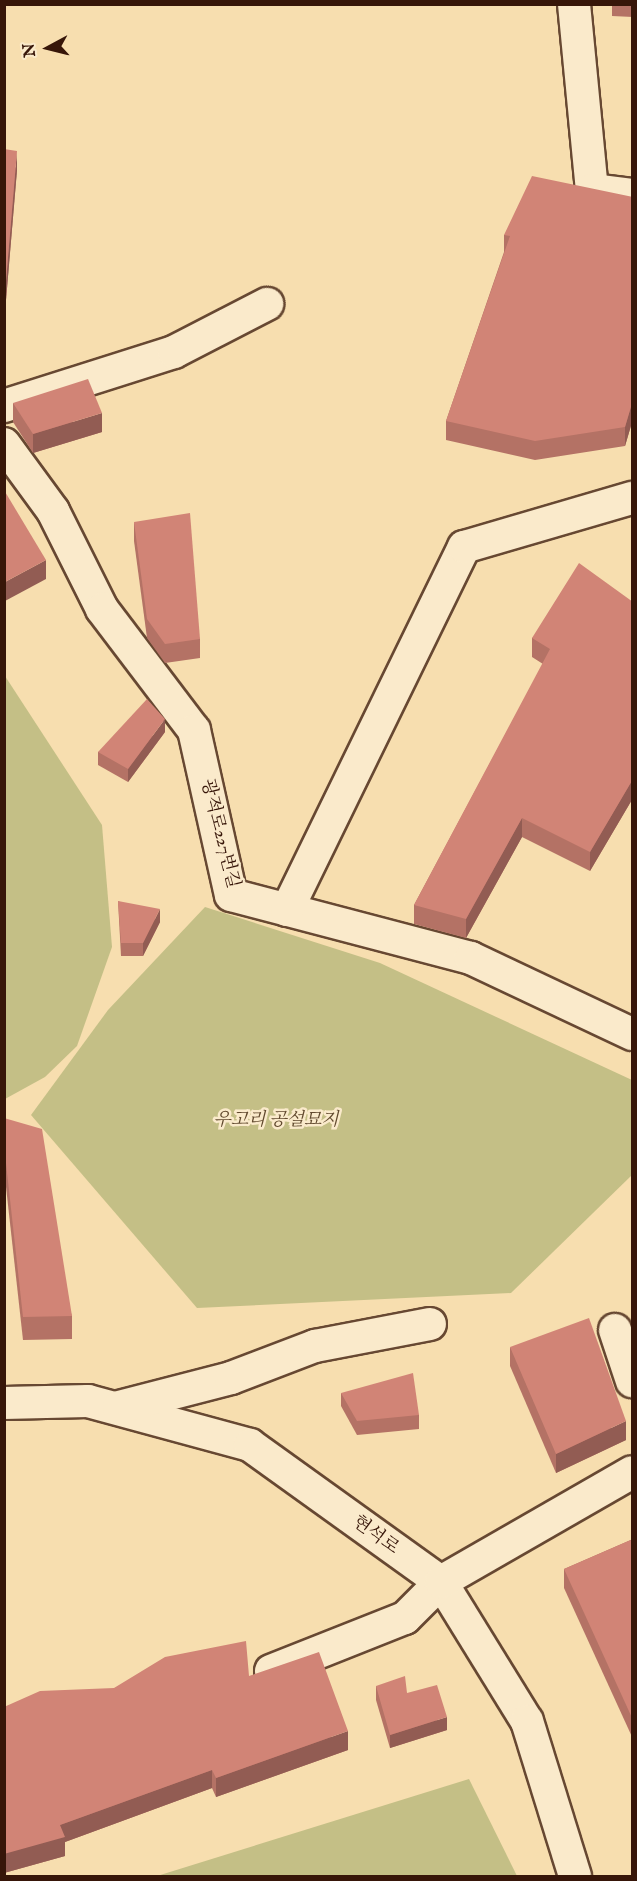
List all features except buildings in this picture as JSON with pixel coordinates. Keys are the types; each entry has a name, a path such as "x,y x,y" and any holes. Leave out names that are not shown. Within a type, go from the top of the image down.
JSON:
{"street":[{"path":"574,4 592,190 633,195"},
{"path":"4,406 174,352 267,304"},
{"name":"광적로227번길","path":"4,444 52,511 102,609 194,730 231,895 471,958 633,1034"},
{"path":"287,910 464,548 633,498"},
{"path":"115,1408 231,1378 315,1346 430,1324"},
{"path":"615,1330 633,1381"},
{"name":"현석로","path":"4,1403 88,1401 250,1445 441,1582 527,1721 575,1876"},
{"path":"262,1674 405,1618 441,1582 633,1472"}],"green space":[{"path":"5,676 102,825 112,947 77,1046 45,1077 5,1099"},
{"name":"우고리 공설묘지","path":"205,907 380,963 632,1080 632,1175 511,1293 197,1308 31,1115 108,1010"},
{"path":"469,1779 517,1876 157,1876"}]}
